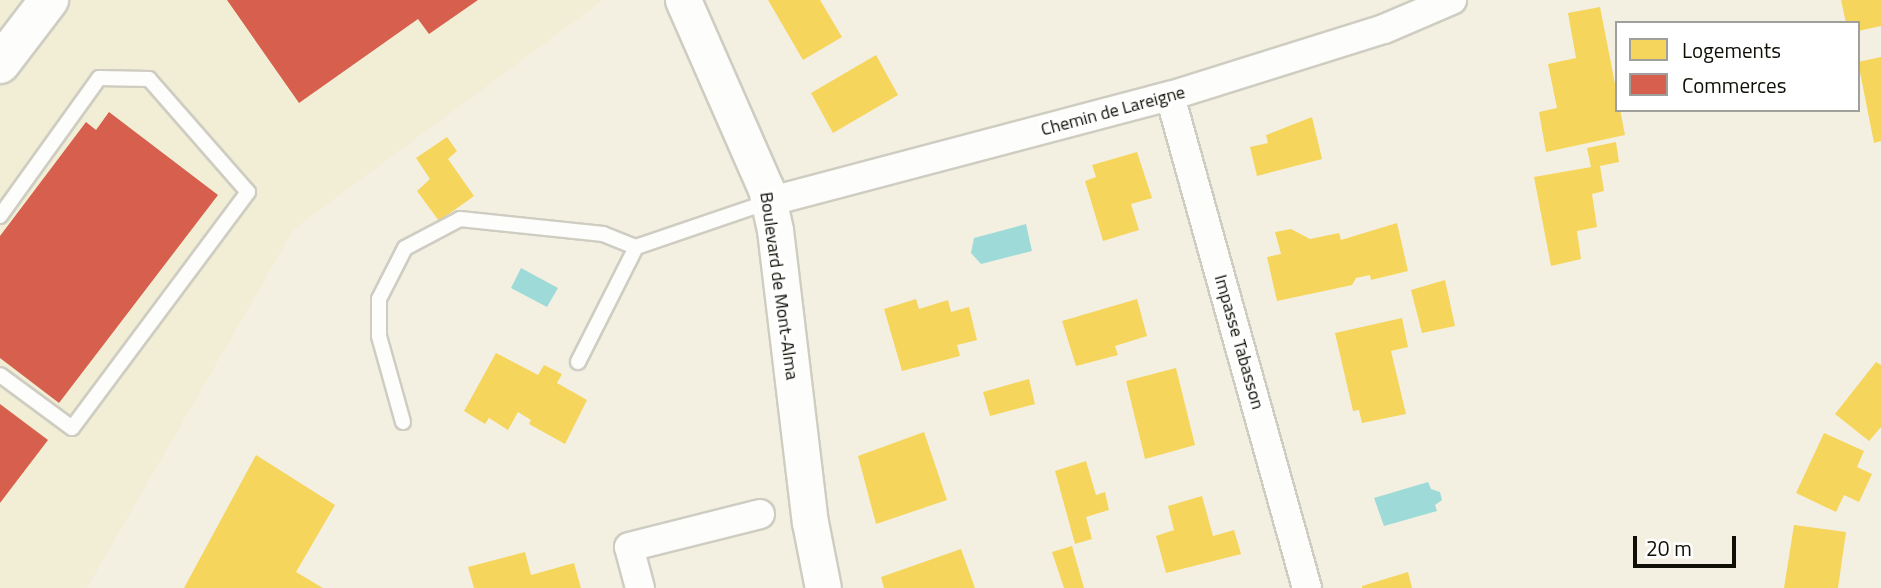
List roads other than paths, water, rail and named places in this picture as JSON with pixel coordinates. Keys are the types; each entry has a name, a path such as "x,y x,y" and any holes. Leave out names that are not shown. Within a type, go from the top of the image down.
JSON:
{"main road":[{"path":"0,64 49,0"}],"street":[{"name":"Boulevard de Mont-Alma","path":"683,0 761,171 768,202 810,522 823,588"},
{"name":"Chemin de Lareigne","path":"768,202 1170,96 1384,29 1452,0"},
{"name":"Impasse Tabasson","path":"1170,96 1307,588"},
{"path":"640,588 629,547 760,514"}],"lane":[{"path":"0,216 99,78 149,79 248,192 72,428 0,375"},
{"path":"402,422 379,336 379,299 405,248 460,219 603,234 636,247 768,202"},
{"path":"579,362 636,247"}],"water":[{"path":"1026,224 1032,251 981,264 971,253 974,238"},
{"path":"521,268 558,288 547,307 511,288"},
{"path":"1428,482 1431,489 1440,492 1442,500 1435,505 1437,511 1384,526 1374,498"}]}
